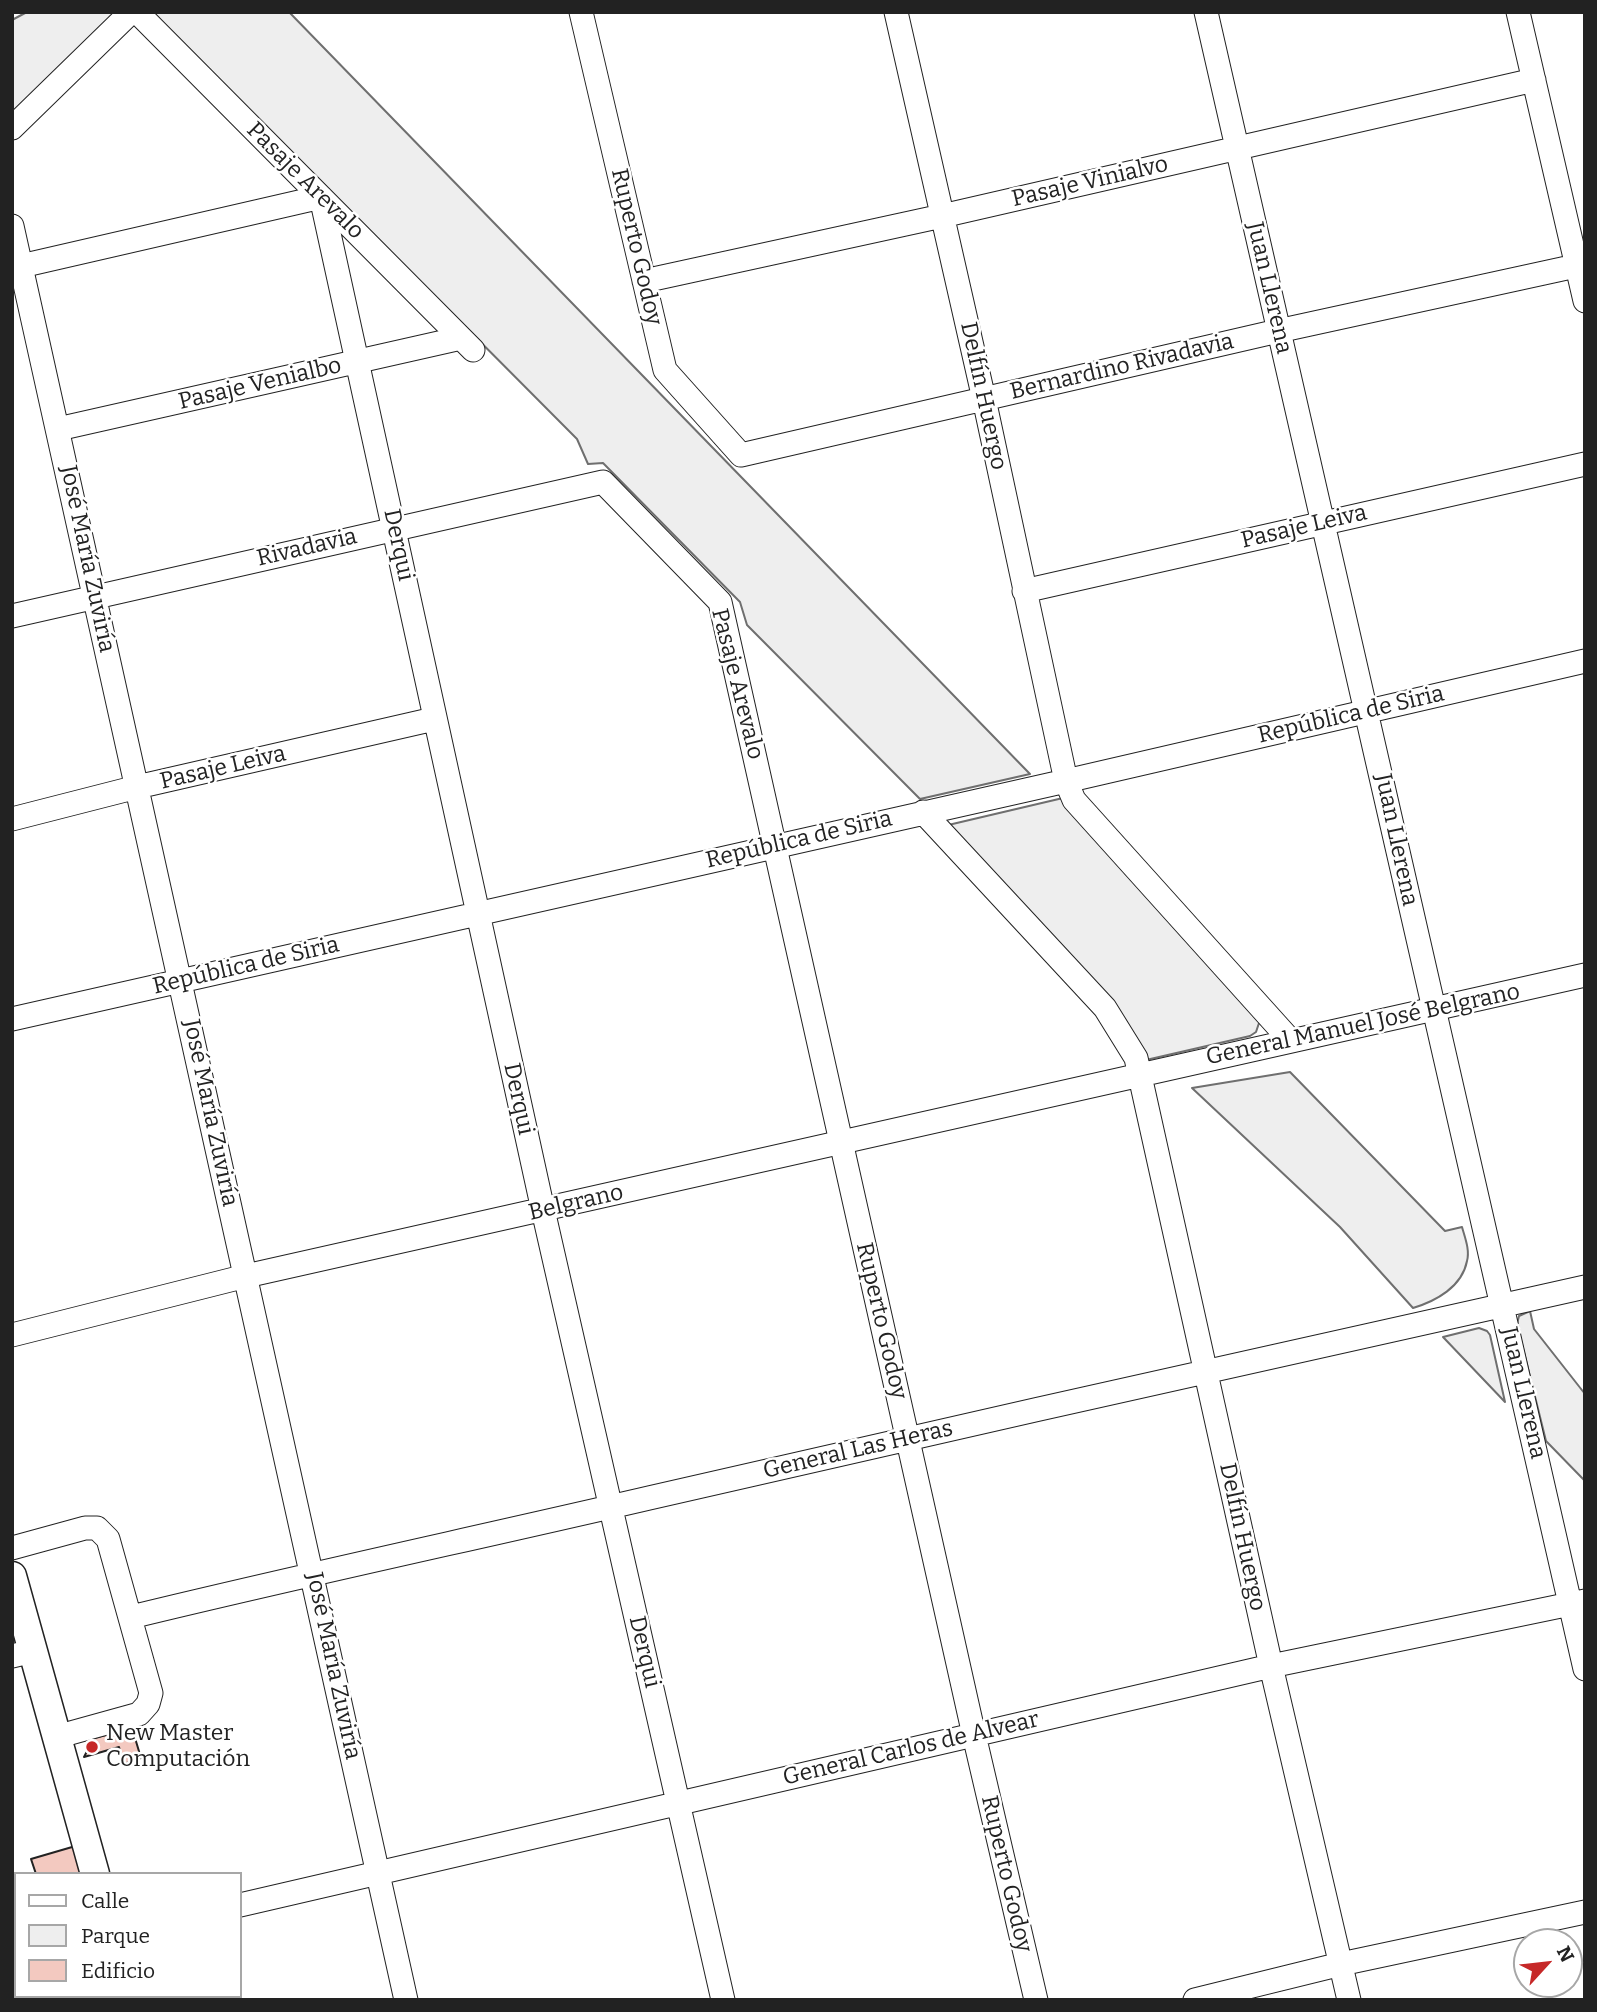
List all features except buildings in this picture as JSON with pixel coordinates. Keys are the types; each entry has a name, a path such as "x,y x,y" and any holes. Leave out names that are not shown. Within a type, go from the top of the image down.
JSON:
{"main road":[{"path":"12,1576 22,1654 56,1737 94,1872"}],"street":[{"path":"12,128 131,12"},
{"name":"Pasaje Arevalo","path":"137,12 467,344"},
{"name":"Ruperto Godoy","path":"582,12 665,370 741,455"},
{"name":"Delfín Huergo","path":"896,12 984,399 1066,781 1074,800 1291,1041"},
{"name":"Juan Llerena","path":"1206,12 1433,1010 1577,1603 1585,1669"},
{"path":"1518,12 1581,265 1585,302"},
{"name":"Pasaje Vinialvo","path":"644,281 942,216 1534,80"},
{"path":"22,266 321,197"},
{"name":"Derqui","path":"321,197 477,914 723,2000"},
{"name":"José María Zuviría","path":"12,226 406,2000"},
{"name":"Bernardino Rivadavia","path":"741,455 1278,331 1581,265"},
{"name":"Pasaje Venialbo","path":"58,429 358,362 467,344"},
{"name":"Pasaje Leiva","path":"1024,591 1585,464"},
{"name":"Pasaje Arevalo","path":"603,482 720,602 775,846"},
{"name":"Rivadavia","path":"12,616 603,482"},
{"name":"República de Siria","path":"12,1019 1585,662"},
{"name":"Pasaje Leiva","path":"12,819 137,787 434,719"},
{"path":"923,812 1105,1008 1136,1058 1141,1074"},
{"name":"Ruperto Godoy","path":"775,846 1036,2000"},
{"name":"General Manuel José Belgrano","path":"1141,1074 1585,975"},
{"name":"Delfín Huergo","path":"1141,1074 1271,1666 1349,2000"},
{"name":"Belgrano","path":"12,1335 246,1276 842,1144 1141,1074"},
{"name":"General Las Heras","path":"131,1617 1205,1370 1585,1287"},
{"path":"12,1548 85,1528 97,1528 108,1539 151,1693 148,1704 139,1714 56,1737"},
{"name":"General Carlos de Alvear","path":"242,1905 1271,1666 1577,1603"},
{"path":"1195,2000 1341,1964 1585,1912"}],"green space":[{"path":"27,12 117,12 12,116 12,20"},
{"path":"152,12 289,12 1030,774 920,799 747,625 740,602 603,463 588,464 577,439"},
{"path":"1063,798 1260,1020 1256,1032 1250,1036 1146,1060 944,826"},
{"path":"1290,1072 1445,1231 1462,1227 1468,1257 1460,1278 1447,1292 1413,1308 1340,1227 1192,1088"},
{"path":"1530,1311 1534,1329 1585,1394 1585,1481 1546,1441 1517,1324 1519,1316"},
{"path":"1479,1328 1490,1335 1505,1402 1443,1337"}],"place":[{"name":"New Master Computación","path":"92,1747"}]}
